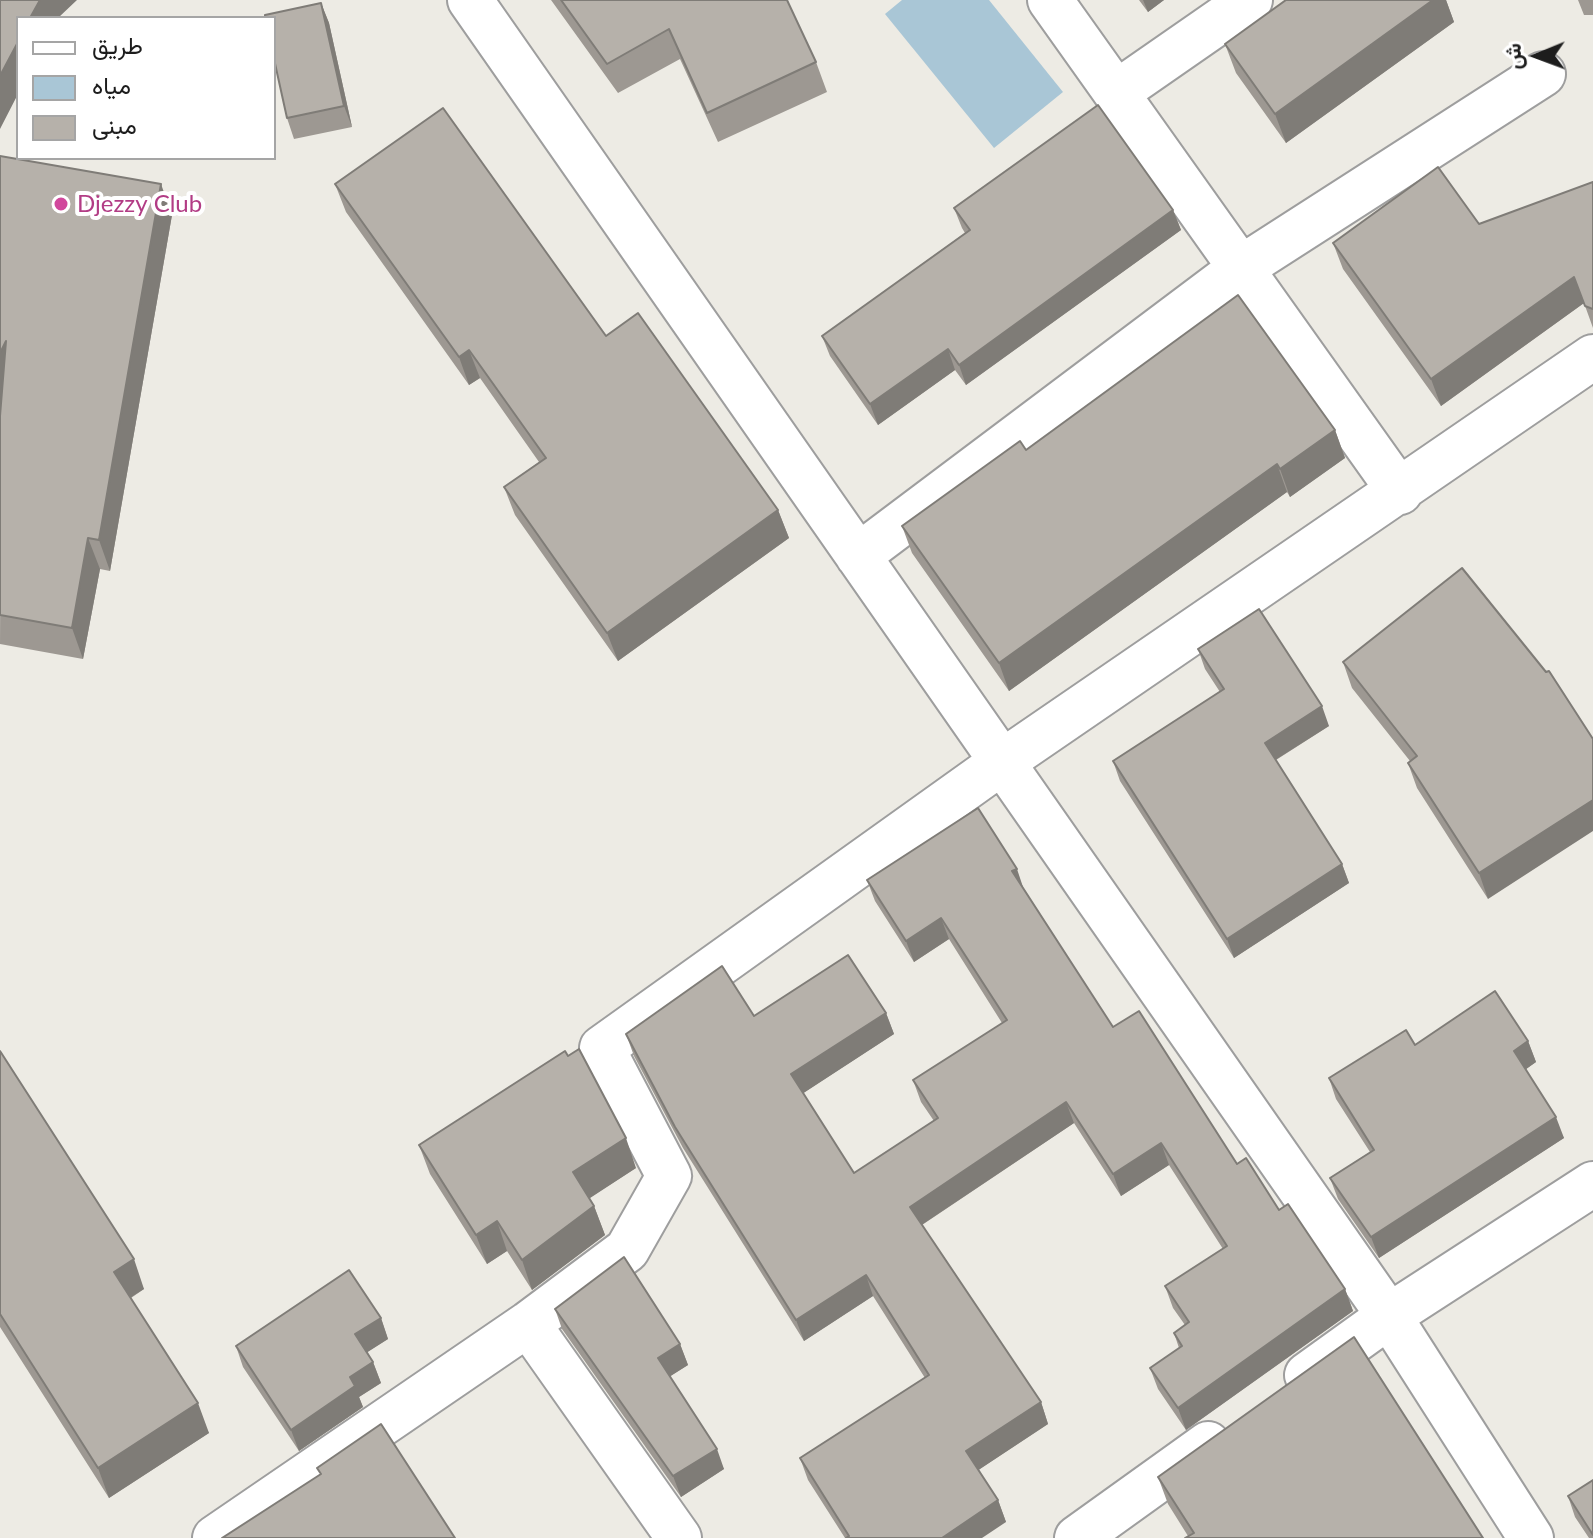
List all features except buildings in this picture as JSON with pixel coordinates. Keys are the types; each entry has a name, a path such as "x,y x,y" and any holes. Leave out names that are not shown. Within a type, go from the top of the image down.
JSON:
{"street":[{"path":"470,0 1389,1316 1531,1538"},
{"path":"1050,0 1400,492"},
{"path":"1116,93 1250,0"},
{"path":"858,556 1241,268 1543,74"},
{"path":"215,1538 528,1324 627,1250 669,1176 602,1048 1002,762 1593,357"},
{"path":"1077,1538 1389,1316 1593,1184"},
{"path":"528,1324 679,1538"}],"water":[{"path":"902,0 989,0 1063,92 994,148 885,14"}],"place":[{"name":"Djezzy Club","path":"61,204"}]}
